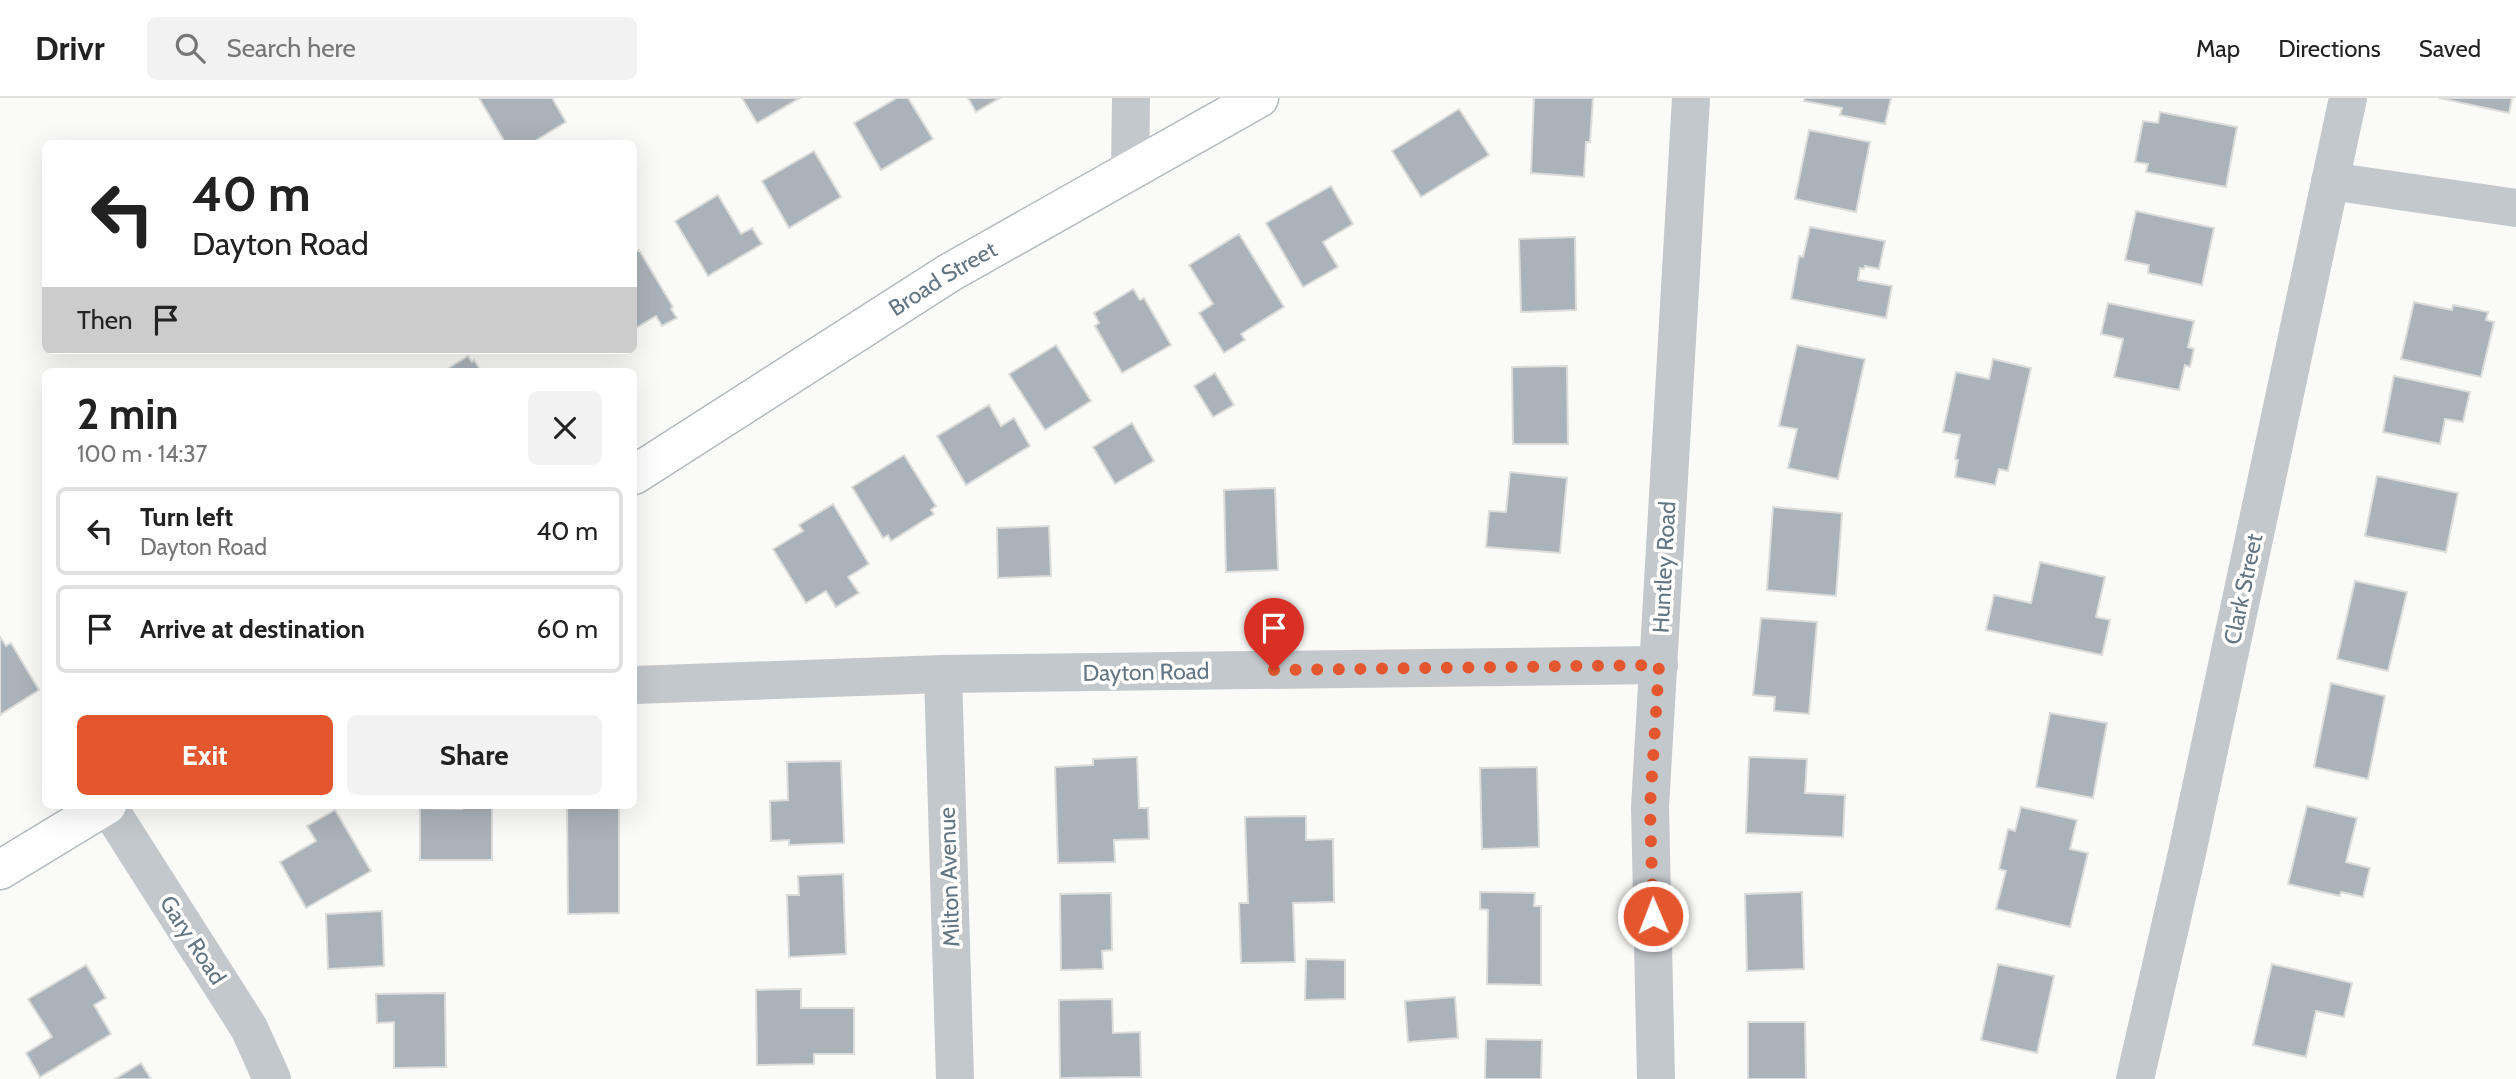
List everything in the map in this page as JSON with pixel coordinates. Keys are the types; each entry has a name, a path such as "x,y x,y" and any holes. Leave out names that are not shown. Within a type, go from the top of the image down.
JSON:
{"main road":[{"name":"Broad Street","path":"637,473 949,273 1259,98"},
{"path":"0,870 100,809"}],"street":[{"path":"1130,98 1130,171"},
{"name":"Huntley Road","path":"1657,1079 1650,807 1691,98"},
{"name":"Clark Street","path":"2135,1079 2187,853 2348,98"},
{"path":"2330,181 2516,208"},
{"name":"Dayton Road","path":"637,685 943,674 1659,665"},
{"name":"Milton Avenue","path":"943,674 955,1079"},
{"name":"Gary Road","path":"110,809 249,1028 272,1079"}],"building":[{"path":"479,98 552,98 566,122 537,140 504,140"},
{"path":"742,98 800,98 757,123"},
{"path":"897,98 908,98 933,139 881,170 854,123"},
{"path":"968,98 1000,98 976,112"},
{"path":"1534,98 1593,98 1584,177 1531,173"},
{"path":"1805,98 1891,98 1885,124 1840,115 1842,108 1804,101"},
{"path":"2439,98 2512,98 2509,113"},
{"path":"1459,109 1489,155 1421,197 1392,151"},
{"path":"2160,112 2237,127 2226,187 2146,172 2148,164 2135,162 2143,121 2158,123"},
{"path":"1809,130 1870,142 1856,212 1795,199"},
{"path":"814,151 841,197 789,228 762,181"},
{"path":"1331,186 1353,224 1323,242 1338,267 1303,287 1266,223"},
{"path":"718,195 741,234 752,228 762,244 708,276 675,221"},
{"path":"2136,211 2214,228 2202,285 2148,273 2149,265 2125,260"},
{"path":"1810,227 1885,241 1879,269 1865,266 1864,269 1860,268 1858,280 1892,286 1886,318 1791,299 1799,256 1803,257"},
{"path":"1239,234 1284,307 1241,334 1245,340 1224,353 1199,313 1213,304 1189,265"},
{"path":"1575,237 1576,310 1521,312 1519,239"},
{"path":"639,250 677,318 662,326 656,316 637,327"},
{"path":"1133,289 1140,300 1144,298 1171,345 1122,373 1095,326 1099,323 1094,313"},
{"path":"2414,302 2452,310 2453,305 2488,312 2486,320 2494,322 2481,377 2401,359"},
{"path":"2108,303 2194,321 2188,347 2194,349 2190,367 2185,365 2179,390 2114,377 2123,339 2101,334"},
{"path":"1056,345 1091,401 1045,430 1009,374"},
{"path":"1797,345 1865,359 1838,479 1788,468 1797,429 1779,426"},
{"path":"468,356 479,368 449,368"},
{"path":"1993,359 2031,368 2008,471 1999,469 1995,485 1955,477 1958,460 1955,459 1960,435 1943,432 1956,372 1989,379"},
{"path":"1567,366 1568,444 1513,444 1512,367"},
{"path":"1215,373 1234,405 1213,417 1194,386"},
{"path":"2394,376 2470,392 2463,422 2445,419 2440,444 2383,432"},
{"path":"989,405 1001,426 1014,418 1030,446 966,485 937,436"},
{"path":"1132,423 1154,461 1115,484 1093,447"},
{"path":"904,455 936,506 931,510 934,514 891,541 888,535 883,538 852,487"},
{"path":"1510,472 1567,478 1560,553 1486,547 1489,511 1506,512"},
{"path":"2377,476 2458,493 2446,552 2365,536"},
{"path":"1275,488 1278,570 1226,572 1224,490"},
{"path":"833,504 869,564 848,577 859,593 836,607 826,591 806,603 773,549 803,531 799,525"},
{"path":"1773,507 1842,513 1836,596 1767,590"},
{"path":"1049,526 1051,576 998,578 997,528"},
{"path":"2040,562 2105,577 2096,617 2110,620 2102,655 1986,630 1994,595 2031,603"},
{"path":"2355,581 2407,592 2388,671 2337,659"},
{"path":"1761,618 1817,622 1809,714 1774,711 1775,697 1753,695"},
{"path":"0,637 6,646 11,643 39,690 0,715"},
{"path":"2331,683 2385,696 2368,779 2314,767"},
{"path":"2050,713 2107,723 2093,798 2036,787"},
{"path":"1137,757 1139,808 1148,808 1149,839 1114,840 1115,862 1058,863 1055,767 1093,765 1093,759"},
{"path":"1749,757 1807,759 1805,793 1845,795 1843,837 1746,833"},
{"path":"841,761 844,843 789,845 789,840 771,841 770,801 788,800 787,762"},
{"path":"1537,767 1539,847 1482,849 1480,768"},
{"path":"2307,806 2357,818 2346,862 2370,868 2363,897 2341,892 2340,896 2288,884"},
{"path":"2021,807 2077,820 2070,849 2088,853 2070,927 1996,909 2006,871 1999,869 2008,829 2015,831"},
{"path":"420,809 492,809 492,860 420,860"},
{"path":"567,809 619,809 619,913 568,914"},
{"path":"335,810 371,871 306,908 280,862 316,841 307,826"},
{"path":"1306,816 1306,840 1333,839 1334,902 1293,903 1295,962 1241,963 1239,903 1248,903 1245,817"},
{"path":"843,874 846,954 789,957 787,895 799,895 798,876"},
{"path":"1480,892 1535,893 1534,906 1541,906 1541,985 1487,984 1488,910 1480,909"},
{"path":"1802,892 1804,969 1747,971 1745,894"},
{"path":"1111,893 1112,950 1102,951 1103,969 1061,970 1060,894"},
{"path":"382,911 384,966 328,969 326,914"},
{"path":"1306,959 1345,960 1345,999 1305,1000"},
{"path":"1998,964 2054,976 2037,1053 1981,1040"},
{"path":"2272,964 2352,983 2344,1017 2316,1011 2306,1057 2253,1045"},
{"path":"86,965 106,998 94,1005 111,1034 40,1077 26,1053 52,1037 28,999"},
{"path":"801,989 801,1008 854,1008 854,1054 814,1054 814,1064 757,1065 756,990"},
{"path":"445,993 446,1067 394,1068 394,1022 377,1023 376,994"},
{"path":"1455,997 1458,1038 1408,1042 1405,1001"},
{"path":"1112,999 1113,1033 1140,1032 1141,1077 1060,1078 1059,1000"},
{"path":"1748,1022 1805,1022 1806,1079 1748,1079"},
{"path":"1486,1039 1542,1040 1541,1079 1485,1079"},
{"path":"141,1063 151,1079 115,1079"}],"route":[{"path":"1274,670 1659,665 1650,807 1653,916"}]}
